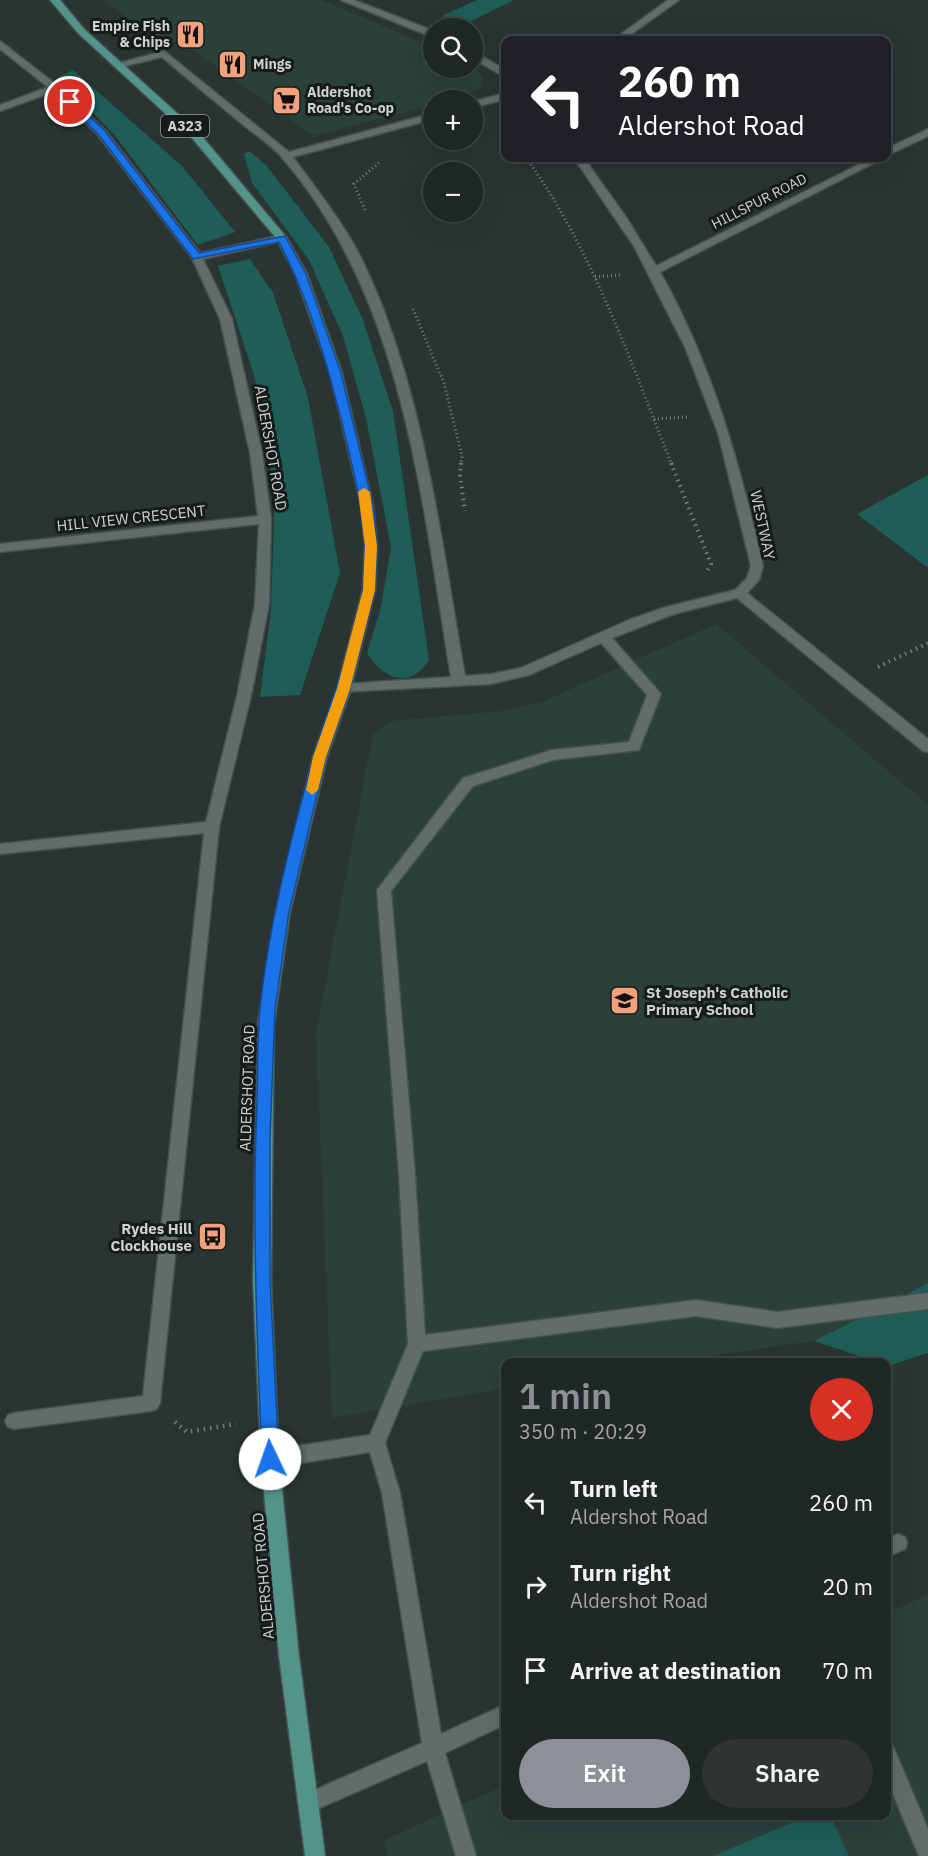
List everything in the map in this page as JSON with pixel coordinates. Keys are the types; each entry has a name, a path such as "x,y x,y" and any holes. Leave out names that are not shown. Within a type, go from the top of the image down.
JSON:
{"main road":[{"name":"ALDERSHOT ROAD","path":"55,0 81,31 195,136 282,238 301,274 336,373 367,505 371,546 369,590 344,689 320,757 282,912 267,1009 262,1281 270,1459 289,1656 315,1856"}],"street":[{"path":"346,0 423,31"},
{"path":"623,36 674,0"},
{"name":"ALDERSHOT ROAD","path":"0,44 55,88 101,132 197,256 226,319 256,453 265,519 262,604 244,696 212,827 151,1403"},
{"path":"117,65 164,54 287,156 318,199 358,263 392,350 423,473 459,682"},
{"path":"483,61 501,72"},
{"path":"0,108 55,88"},
{"path":"483,102 501,97"},
{"path":"287,156 423,119"},
{"path":"891,151 926,135"},
{"name":"WESTWAY","path":"582,162 602,188 654,271 702,375 717,414 735,471 757,566 753,580 739,593"},
{"name":"HILLSPUR ROAD","path":"654,271 871,162"},
{"path":"197,256 282,238"},
{"name":"HILL VIEW CRESCENT","path":"0,548 265,519"},
{"path":"344,689 491,679 524,672 602,636 671,610 739,593 928,747"},
{"path":"466,1856 433,1748 391,1493 376,1443 417,1344 407,1175 384,890 468,782 552,755 634,746 654,694 602,636"},
{"path":"0,849 212,827"},
{"path":"417,1344 696,1308 777,1320 928,1301"},
{"path":"14,1420 151,1403"},
{"path":"270,1459 376,1443"},
{"path":"308,1803 501,1716"},
{"path":"891,1765 928,1854"}],"path":[{"path":"529,162 538,172 595,277 711,564 706,573"},
{"path":"848,681 928,643"},
{"path":"151,1403 187,1432 268,1417"}],"shaded area":[{"path":"104,0 321,0 423,43 423,78 482,78 482,87 477,90 423,90 423,108 314,136 187,46 145,32"},
{"name":"St Joseph's Catholic Primary School","path":"716,624 928,805 928,1283 814,1341 697,1358 501,1358 501,1390 332,1418 316,1033 373,734 391,721 502,711 544,701"},
{"path":"928,1595 928,1856 387,1856 384,1840 501,1787 501,1820 891,1820 891,1611"}],"green space":[{"path":"477,0 514,0 477,18 442,16"},
{"path":"73,70 182,166 235,232 198,245 116,137 59,77"},
{"path":"249,151 266,165 329,247 363,320 393,411 429,660 414,675 405,678 389,675 373,662 367,653 381,607 391,547 366,418 343,336 309,260 252,183 244,154"},
{"path":"250,259 273,293 308,398 340,573 300,695 260,697 271,610 275,491 255,378 218,266"},
{"path":"928,475 928,568 857,514"},
{"path":"928,1283 928,1353 891,1365 891,1358 865,1358 814,1341"},
{"path":"798,1820 832,1820 849,1856 713,1856"}],"slow traffic":[{"path":"312,790 320,757 344,689 369,590 371,546 364,492"}],"place":[{"name":"Empire Fish & Chips","path":"191,34"},
{"name":"Mings","path":"232,64"},
{"name":"Aldershot Road's Co-op","path":"286,100"},
{"name":"St Joseph's Catholic Primary School","path":"625,1001"},
{"name":"Rydes Hill Clockhouse","path":"213,1237"}],"route":[{"path":"70,102 101,132 197,256 282,238 301,274 336,373 367,505 371,546 369,590 344,689 320,757 282,912 267,1009 262,1281 270,1459"}]}
